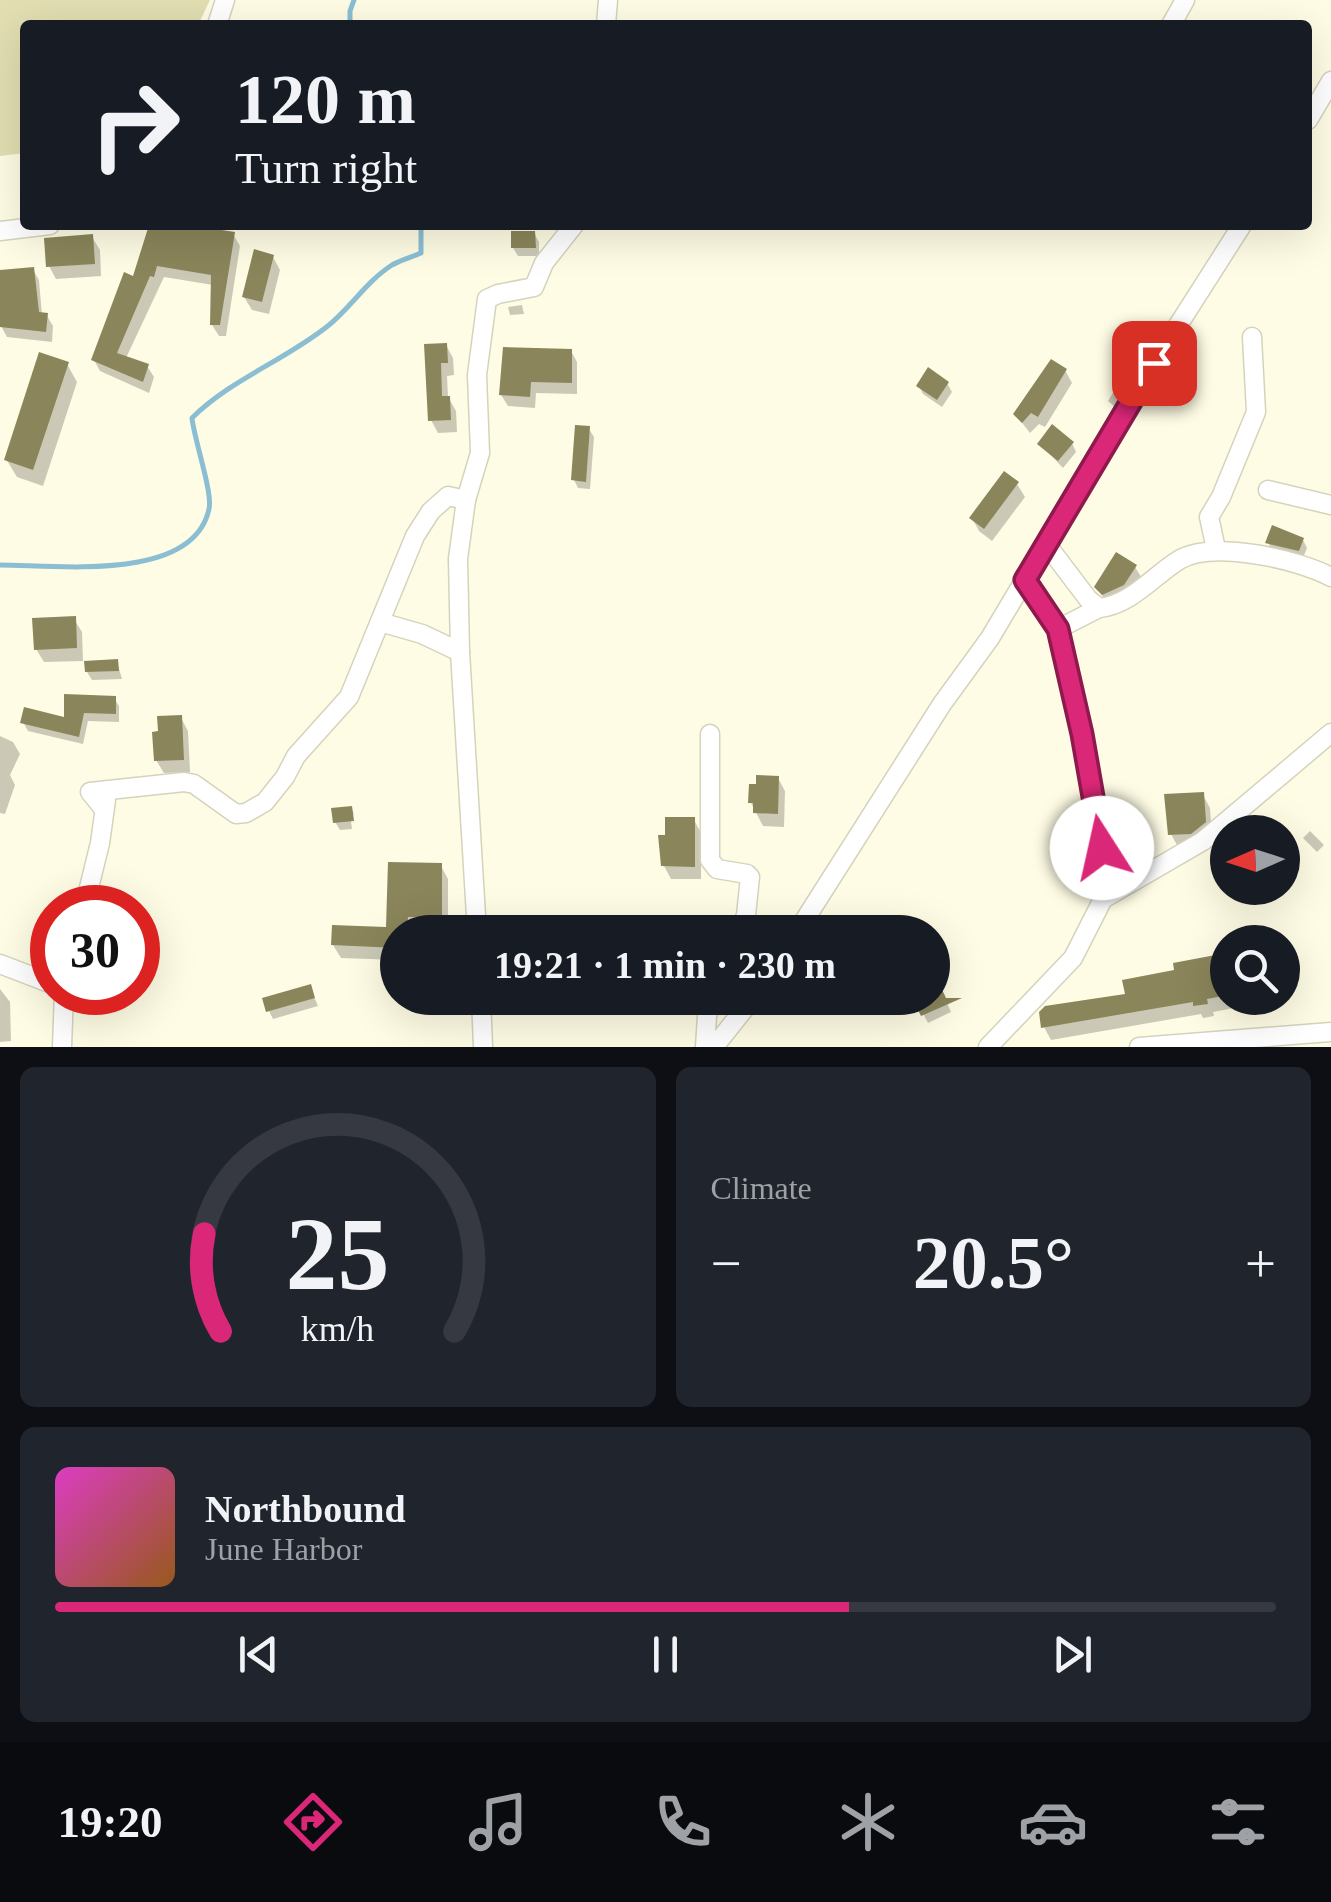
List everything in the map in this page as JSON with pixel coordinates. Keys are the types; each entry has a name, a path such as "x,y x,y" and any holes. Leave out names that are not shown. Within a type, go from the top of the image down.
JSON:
{"street":[{"path":"1312,113 1331,81"},
{"path":"477,915 458,559 466,500 480,453 477,375 487,299 534,287 544,263 570,230"},
{"path":"808,915 1025,580 1154,363 1239,230"},
{"path":"1216,549 1209,517 1256,412 1252,337"},
{"path":"1268,490 1331,505"},
{"path":"71,791 101,796 184,782 194,784 236,814 265,802 296,756 349,697 400,568 432,510 448,496 466,500"},
{"path":"1046,545 1099,608"},
{"path":"1058,629 1132,595 1180,559 1216,549 1287,562 1331,577"},
{"path":"988,1047 1074,958 1104,899 1102,848 1058,629 1025,580"},
{"path":"380,622 422,634 460,652"},
{"path":"1104,899 1203,841 1331,733"},
{"path":"710,734 710,860 717,868 750,878 746,915"},
{"path":"90,885 100,843 101,796"},
{"path":"0,964 30,976"},
{"path":"62,1047 63,1015"},
{"path":"482,1015 483,1047"},
{"path":"705,1047 706,1015"},
{"path":"714,1047 740,1015"},
{"path":"1139,1047 1331,1032"}],"shaded area":[{"path":"0,0 210,0 200,20 20,20 20,154 0,156"}],"building":[{"path":"147,230 235,232 220,325 210,325 211,275 157,266 154,277 150,276 117,353 149,364 143,382 91,360 124,272 133,276"},
{"path":"511,231 535,231 536,248 511,248"},
{"path":"93,234 95,264 46,267 44,238"},
{"path":"254,249 274,255 262,302 242,297"},
{"path":"34,267 39,312 48,313 46,332 0,327 0,270"},
{"path":"447,343 448,363 441,363 442,396 450,396 451,420 428,421 424,344"},
{"path":"503,347 572,349 572,383 531,382 530,397 499,395"},
{"path":"39,352 69,362 33,470 4,460"},
{"path":"1051,359 1067,369 1038,417 1031,413 1022,423 1013,414"},
{"path":"928,367 949,382 937,400 916,386"},
{"path":"1052,424 1074,442 1058,461 1037,444"},
{"path":"575,425 590,426 586,482 571,480"},
{"path":"1004,471 1019,482 984,529 969,518"},
{"path":"1272,525 1304,538 1299,551 1265,543"},
{"path":"1116,552 1137,565 1124,585 1102,595 1094,587"},
{"path":"76,616 77,648 34,650 32,618"},
{"path":"118,659 119,671 85,672 84,661"},
{"path":"64,694 116,696 116,714 84,713 79,737 20,723 24,707 64,717"},
{"path":"182,715 184,760 154,761 152,732 158,731 157,716"},
{"path":"756,775 779,776 778,814 753,813 753,803 748,803 749,784 756,784"},
{"path":"1204,792 1206,822 1191,834 1168,835 1164,794"},
{"path":"352,806 354,821 333,823 331,808"},
{"path":"665,817 695,817 695,867 661,866 658,835 665,835"},
{"path":"388,862 442,863 442,915 386,915"},
{"path":"332,925 380,927 380,947 331,945"},
{"path":"1210,956 1208,1004 1193,1006 1193,1002 1041,1028 1039,1012 1045,1006 1125,994 1122,980 1174,970 1173,963"},
{"path":"311,984 315,998 266,1012 262,998"}],"waterway":[{"path":"350,20 354,0"},
{"path":"0,565 120,565 177,549 198,533 210,501 192,418 224,392 329,325 383,271 421,253 421,230"}],"route":[{"path":"1102,848 1058,629 1025,580 1154,363"}]}
